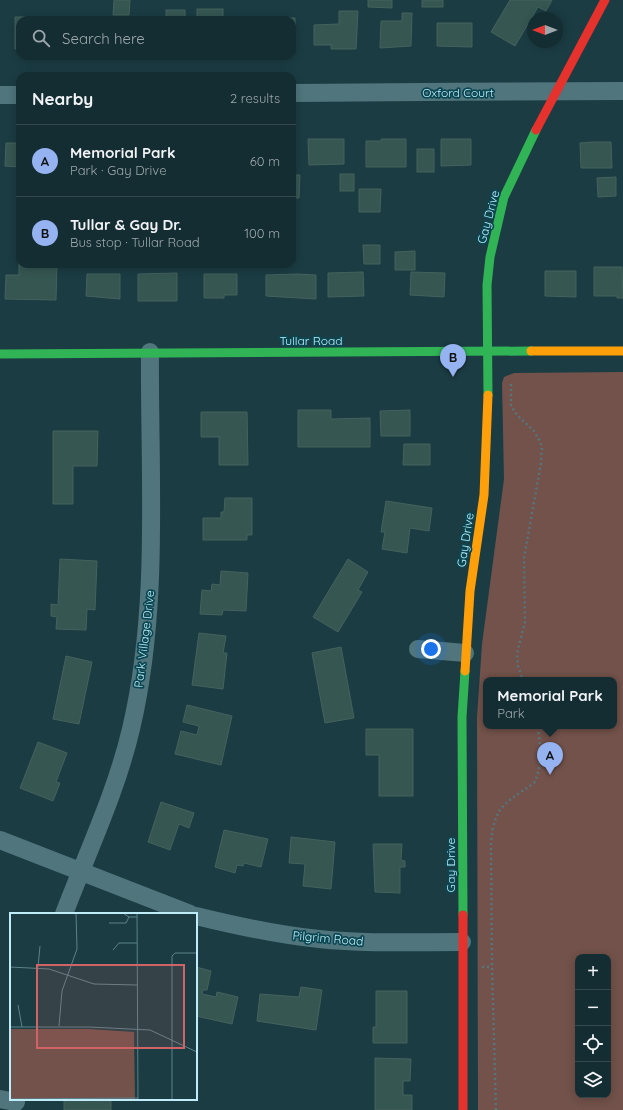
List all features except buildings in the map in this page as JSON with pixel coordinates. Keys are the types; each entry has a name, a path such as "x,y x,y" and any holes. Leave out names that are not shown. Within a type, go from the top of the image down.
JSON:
{"street":[{"name":"Gay Drive","path":"463,1110 462,717 470,591 484,495 488,422 487,285 495,229 504,197 517,167 556,90 604,0"},
{"name":"Oxford Court","path":"296,93 513,92 556,90 623,91"},
{"path":"0,95 16,95"},
{"name":"Tullar Road","path":"0,354 150,352 623,351"},
{"name":"Park Village Drive","path":"64,913 115,785 131,729 147,633 151,588 150,352"},
{"path":"418,649 465,653"},
{"path":"0,840 187,913"},
{"name":"Pilgrim Road","path":"197,916 260,931 320,939 462,942"}],"path":[{"path":"511,384 511,406 517,415 534,431 542,447 541,463 524,558 525,622 517,657 522,677"},
{"path":"496,1110 492,967 491,842 494,822 500,809 534,783 537,776 540,763 538,729"}],"shaded area":[{"path":"623,372 623,1110 478,1110 477,717 482,644 504,479 502,383 504,377 514,373"}],"traffic: fast":[{"path":"488,395 487,285 490,257 504,197 536,130"},
{"path":"0,354 531,351"},
{"path":"463,915 462,717 465,671"}],"traffic: slow":[{"path":"531,351 623,351"},
{"path":"465,671 470,591 484,495 488,395"}],"traffic: jam":[{"path":"536,130 605,0"},
{"path":"463,915 463,1110"}],"place":[{"name":"Tullar & Gay Dr.","path":"453,377"},
{"name":"Memorial Park","path":"550,775"}]}
